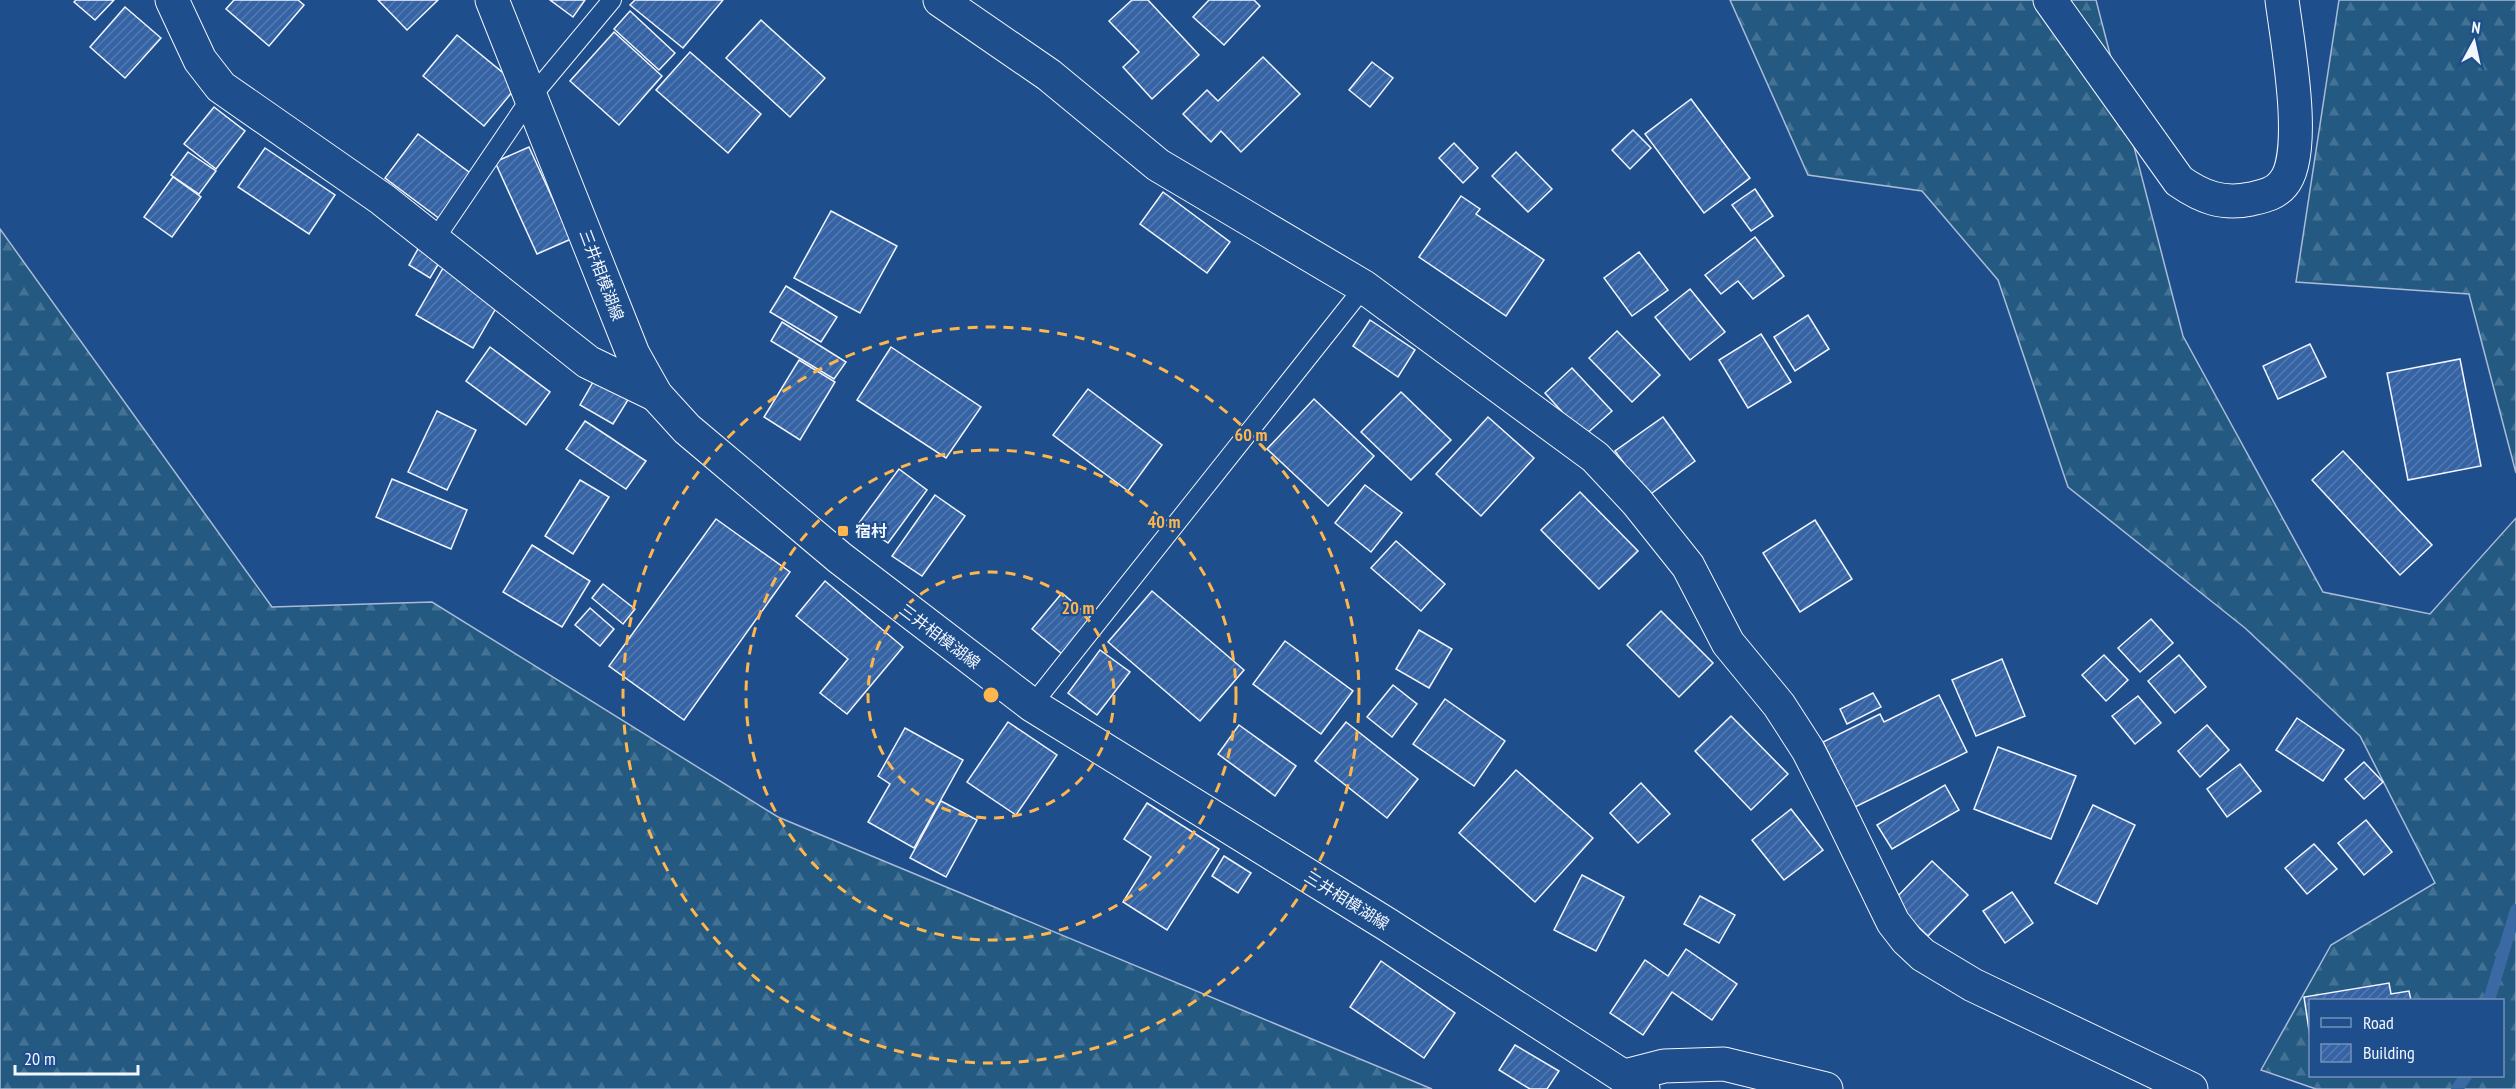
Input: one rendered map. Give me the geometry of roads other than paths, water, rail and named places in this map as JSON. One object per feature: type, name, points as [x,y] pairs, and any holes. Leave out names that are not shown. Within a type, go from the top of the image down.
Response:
[{"type":"street","points":[[172,0],[200,60],[220,87],[381,199],[588,362],[656,395]]},
{"type":"street","name":"三井相模湖線","points":[[492,0],[633,354],[656,395],[687,429],[759,492],[924,624],[1032,705],[1388,925],[1634,1083]]},
{"type":"street","points":[[940,0],[1048,75],[1158,165],[1364,287],[1595,457],[1637,502],[1688,566],[1728,643],[1779,705],[1808,750],[1893,922],[1915,948],[1923,956],[1972,985],[2191,1089]]},
{"type":"street","points":[[2050,0],[2179,181],[2200,196],[2222,201],[2273,193],[2285,183],[2292,166],[2297,137],[2282,0]]},
{"type":"street","points":[[1634,1083],[1664,1066],[1724,1064],[1826,1089]]},
{"type":"lane","points":[[433,242],[532,96],[612,0]]},
{"type":"lane","points":[[1032,705],[1364,287]]},
{"type":"waterway","points":[[2489,999],[2516,910]]},
{"type":"waterway","points":[[2457,1089],[2465,1077]]},
{"type":"place","name":"宿村","points":[[843,531]]}]
